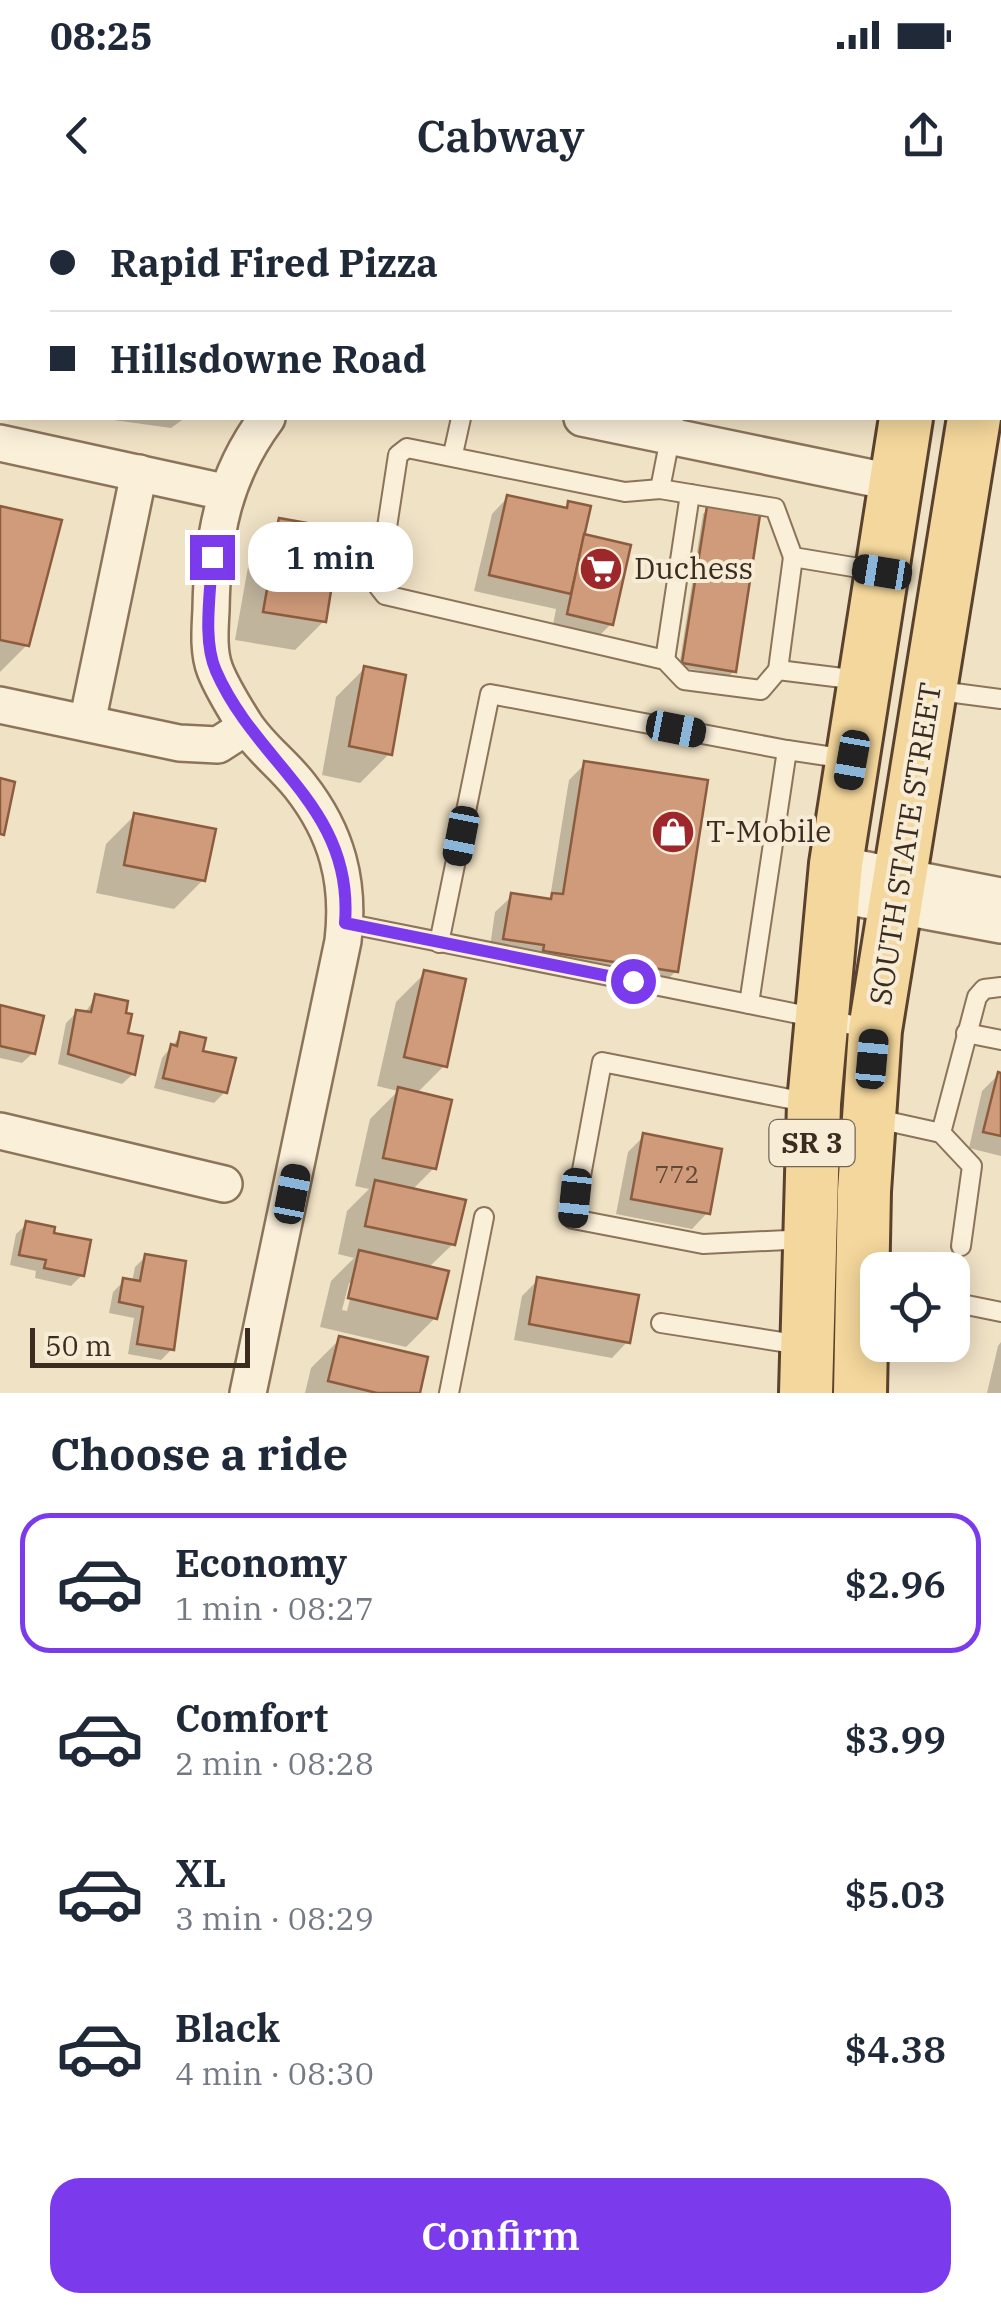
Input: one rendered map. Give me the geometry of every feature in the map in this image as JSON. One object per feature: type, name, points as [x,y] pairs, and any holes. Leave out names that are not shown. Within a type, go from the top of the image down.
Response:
[{"type":"main road","name":"SOUTH STATE STREET","points":[[867,1252],[864,1191],[875,1030],[867,881],[852,760],[906,420]]},
{"type":"main road","name":"SOUTH STATE STREET","points":[[807,1369],[813,1114],[822,1020],[932,690],[974,420]]},
{"type":"main road","points":[[867,664],[880,718],[882,773],[867,881]]},
{"type":"main road","points":[[822,1020],[847,1038],[852,1050],[848,1110],[864,1191]]},
{"type":"main road","points":[[813,1114],[840,1205],[837,1393]]},
{"type":"main road","name":"SOUTH STATE STREET","points":[[860,1393],[863,1362]]},
{"type":"street","points":[[248,1393],[345,923],[344,870],[328,828],[301,786],[246,727],[214,668],[210,638],[212,557],[224,492],[241,455],[266,420]]},
{"type":"street","points":[[602,420],[672,427],[896,483]]},
{"type":"street","points":[[0,443],[224,492]]},
{"type":"street","points":[[87,723],[139,473]]},
{"type":"street","points":[[0,704],[180,743],[218,745],[246,727]]},
{"type":"street","points":[[867,881],[1001,896]]},
{"type":"street","points":[[867,881],[1001,925]]},
{"type":"street","points":[[0,1131],[224,1184]]},
{"type":"lane","points":[[453,454],[460,420]]},
{"type":"lane","points":[[660,489],[672,427]]},
{"type":"lane","points":[[406,448],[453,454],[625,492],[660,489],[775,508],[782,518],[793,557],[778,670],[761,690],[684,680],[665,660],[381,591],[378,586],[398,455],[406,448]]},
{"type":"lane","points":[[665,660],[690,494]]},
{"type":"lane","points":[[793,557],[882,572]]},
{"type":"lane","points":[[778,670],[867,664]]},
{"type":"lane","points":[[932,690],[1001,700]]},
{"type":"lane","points":[[439,943],[490,694],[852,760]]},
{"type":"lane","points":[[749,1004],[787,750]]},
{"type":"lane","points":[[345,923],[875,1030]]},
{"type":"lane","points":[[942,1133],[976,997],[984,989],[1001,987]]},
{"type":"lane","points":[[966,1033],[1001,1040]]},
{"type":"lane","points":[[809,1240],[703,1244],[573,1219],[602,1062],[813,1114]]},
{"type":"lane","points":[[868,1117],[942,1133],[972,1166],[961,1246]]},
{"type":"lane","points":[[449,1393],[484,1216]]},
{"type":"lane","points":[[970,1306],[1001,1312]]},
{"type":"lane","points":[[661,1323],[807,1369]]},
{"type":"building","points":[[507,495],[567,508],[568,501],[591,506],[571,594],[489,575]]},
{"type":"building","points":[[0,506],[62,520],[29,646],[0,640]]},
{"type":"building","points":[[707,506],[760,515],[736,672],[682,663]]},
{"type":"building","points":[[279,518],[341,529],[326,622],[263,612],[269,578],[265,574]]},
{"type":"building","name":"Duchess","points":[[584,534],[631,545],[613,625],[567,614]]},
{"type":"building","points":[[364,666],[406,675],[392,755],[349,746]]},
{"type":"building","points":[[584,761],[708,780],[678,972],[543,951],[544,945],[503,939],[511,893],[551,899],[552,893],[563,894]]},
{"type":"building","points":[[0,778],[15,782],[4,835],[0,834]]},
{"type":"building","points":[[134,813],[216,829],[205,881],[124,865]]},
{"type":"building","points":[[424,970],[466,979],[447,1067],[404,1057]]},
{"type":"building","points":[[95,994],[128,1001],[126,1013],[132,1014],[128,1033],[143,1036],[135,1075],[68,1054],[76,1010],[91,1012]]},
{"type":"building","points":[[0,1005],[44,1016],[35,1054],[0,1046]]},
{"type":"building","points":[[180,1032],[206,1038],[203,1051],[236,1058],[227,1093],[163,1078],[171,1044],[177,1046]]},
{"type":"building","points":[[998,1072],[1001,1073],[1001,1136],[983,1132]]},
{"type":"building","points":[[398,1087],[452,1100],[436,1169],[383,1158]]},
{"type":"building","points":[[643,1133],[722,1149],[710,1214],[631,1199]]},
{"type":"building","points":[[375,1180],[466,1200],[455,1245],[365,1226]]},
{"type":"building","points":[[26,1221],[55,1227],[54,1233],[91,1240],[84,1276],[44,1268],[46,1260],[19,1255]]},
{"type":"building","points":[[359,1250],[449,1271],[437,1319],[348,1298]]},
{"type":"building","points":[[145,1254],[186,1261],[174,1350],[137,1344],[143,1307],[119,1302],[123,1278],[140,1281]]},
{"type":"building","points":[[537,1277],[639,1295],[630,1343],[529,1324]]},
{"type":"building","points":[[339,1336],[428,1357],[420,1393],[377,1393],[328,1381]]},
{"type":"place","name":"Duchess","points":[[601,569]]},
{"type":"place","name":"T-Mobile","points":[[673,832]]},
{"type":"route","points":[[212,557],[210,638],[214,668],[246,727],[301,786],[328,828],[344,870],[345,923],[633,981]]}]
